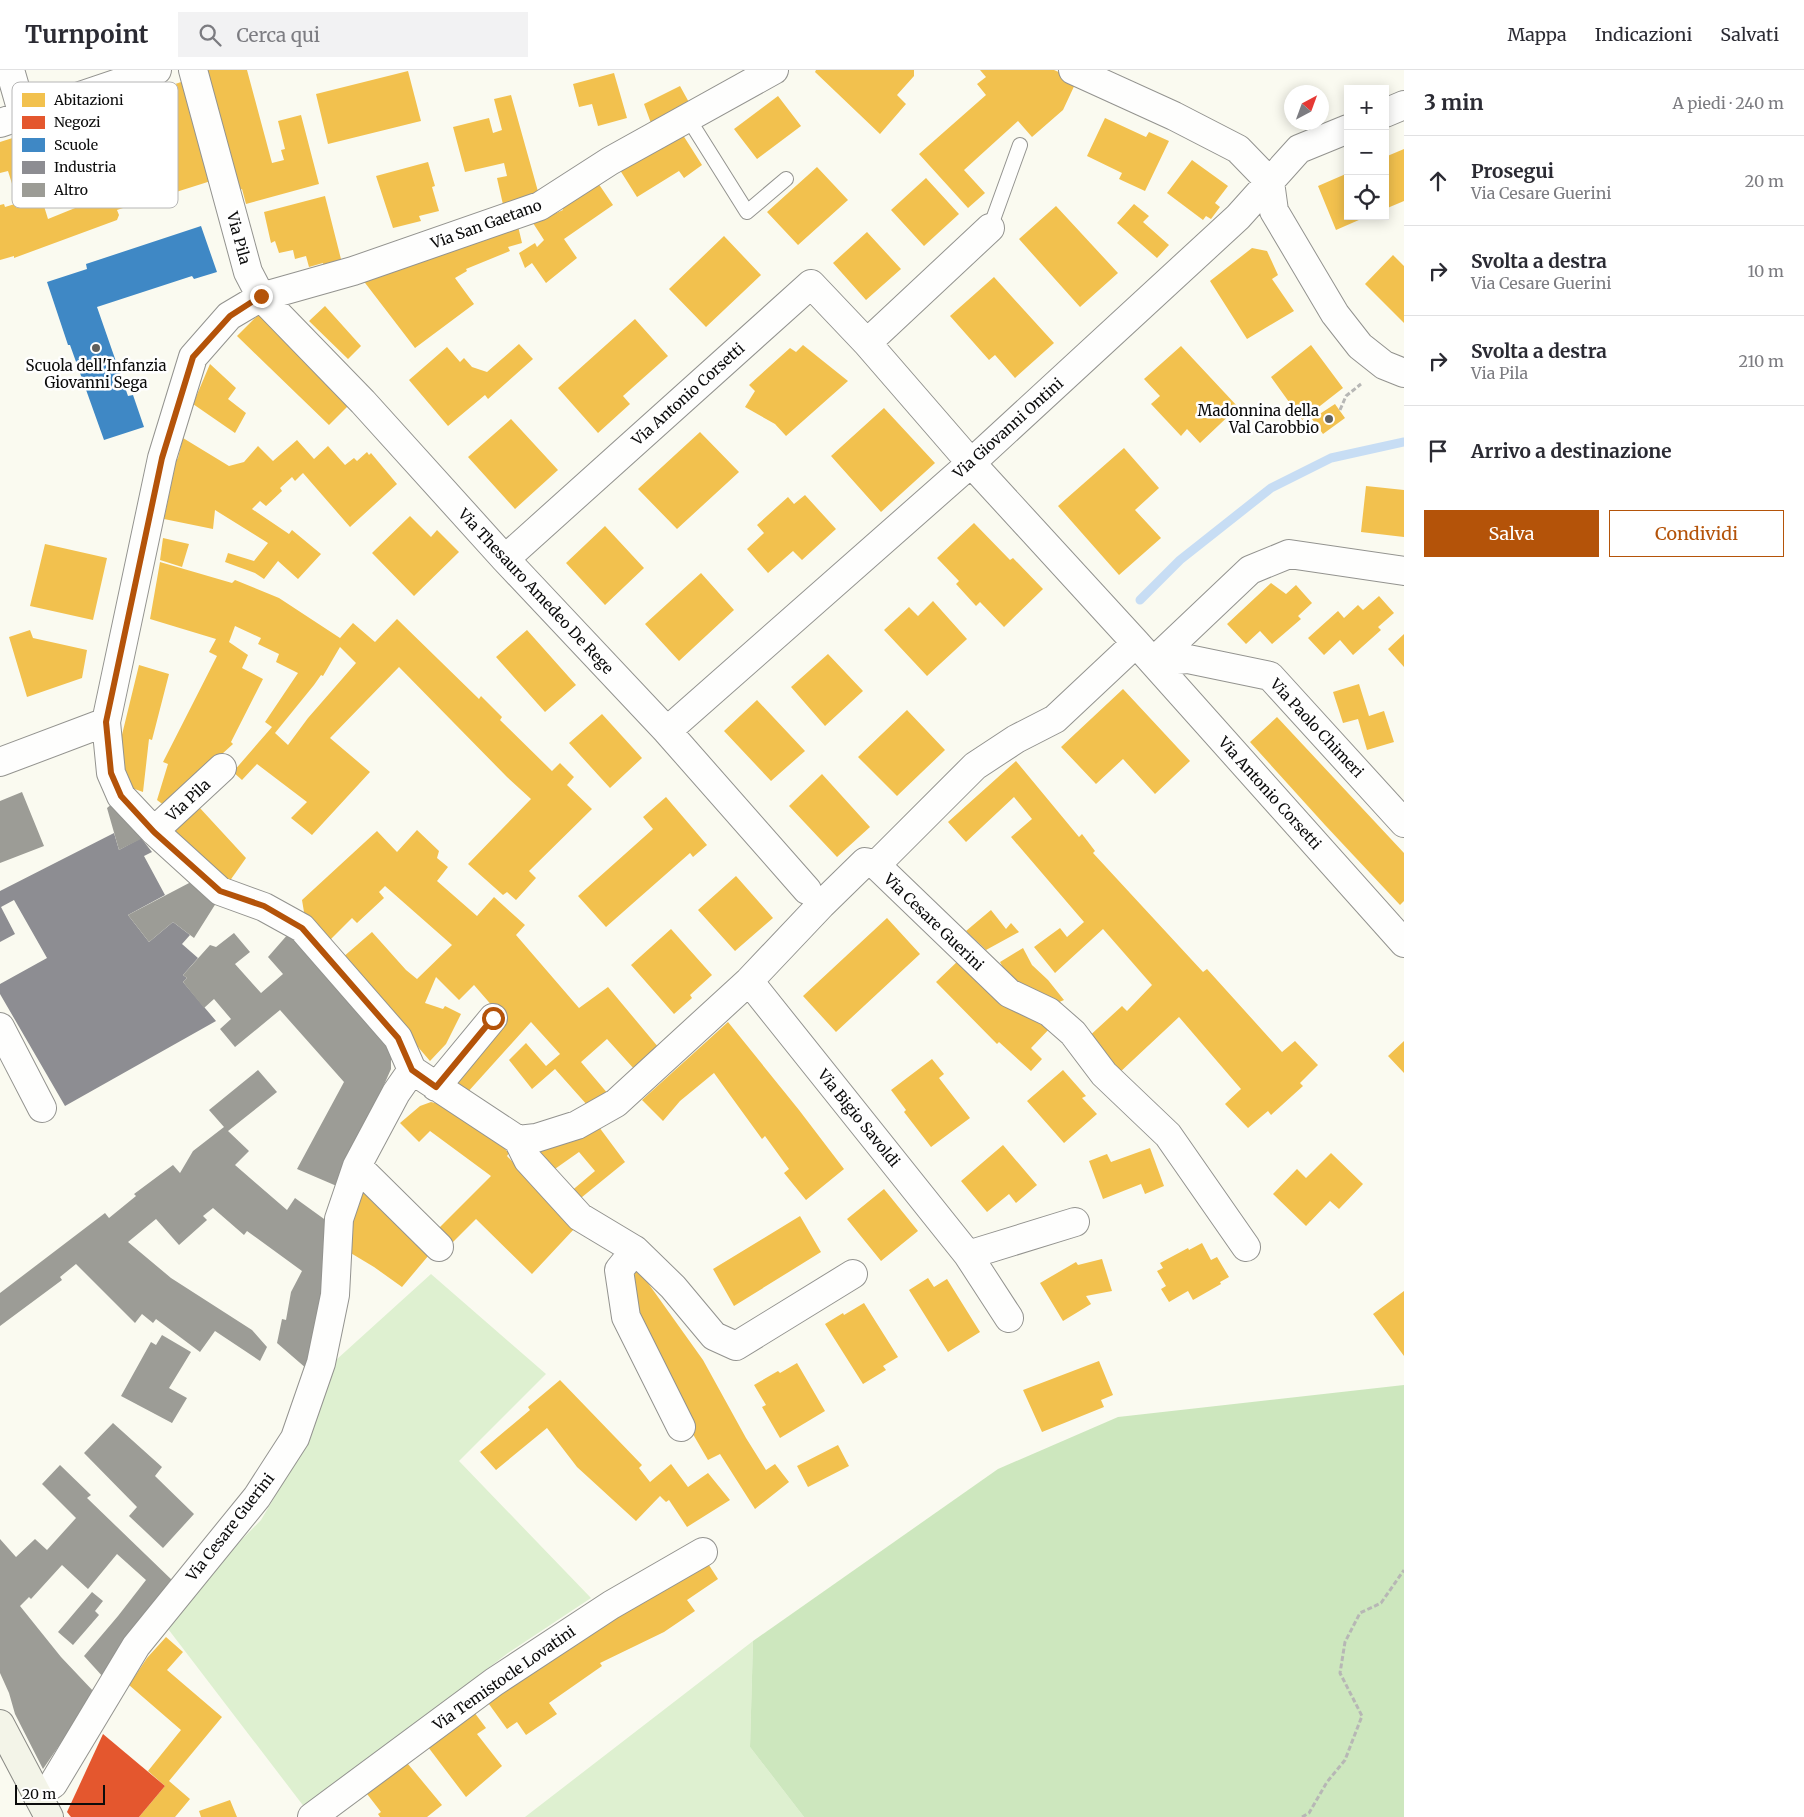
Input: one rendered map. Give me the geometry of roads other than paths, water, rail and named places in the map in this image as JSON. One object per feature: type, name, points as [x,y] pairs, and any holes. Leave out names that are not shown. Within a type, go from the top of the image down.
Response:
[{"type":"street","points":[[10,70],[11,119]]},
{"type":"street","points":[[121,82],[157,70]]},
{"type":"street","name":"Via Pila","points":[[193,70],[248,272],[261,296],[230,316],[193,357],[162,458],[106,722],[111,773],[121,796],[154,832],[220,891],[264,906],[302,928],[398,1038],[412,1070]]},
{"type":"street","name":"Via San Gaetano","points":[[261,296],[353,271],[540,206],[610,161],[774,70]]},
{"type":"street","points":[[1073,70],[1174,116],[1238,149],[1270,182],[1274,211],[1335,314],[1360,346],[1384,365],[1404,373]]},
{"type":"street","points":[[1389,111],[1404,105]]},
{"type":"street","name":"Via Giovanni Ontini","points":[[667,731],[971,463],[1238,216],[1299,149],[1346,130]]},
{"type":"street","points":[[867,343],[990,228]]},
{"type":"street","name":"Via Antonio Corsetti","points":[[504,559],[811,284],[867,343],[971,463],[1401,934]]},
{"type":"street","name":"Via Thesauro Amedeo De Rege","points":[[261,296],[363,402],[504,559],[667,731],[807,890]]},
{"type":"street","points":[[876,866],[975,766],[1016,739],[1055,719],[1144,653],[1250,570],[1288,554],[1404,571]]},
{"type":"street","name":"Via Paolo Chimeri","points":[[1144,653],[1188,659],[1270,676],[1404,823]]},
{"type":"street","points":[[0,762],[106,722]]},
{"type":"street","name":"Via Pila","points":[[154,832],[222,768]]},
{"type":"street","name":"Via Cesare Guerini","points":[[518,1140],[536,1138],[577,1125],[616,1103],[749,981],[864,862],[876,866],[1009,993],[1049,1012],[1073,1033],[1104,1074],[1168,1135],[1246,1247]]},
{"type":"street","name":"Via Bigio Savoldi","points":[[749,981],[968,1255],[1009,1318]]},
{"type":"street","points":[[436,1087],[493,1018]]},
{"type":"street","points":[[0,1027],[42,1108]]},
{"type":"street","points":[[412,1070],[518,1140],[528,1160],[580,1217],[635,1250],[673,1287],[714,1336],[736,1346],[853,1274]]},
{"type":"street","name":"Via Cesare Guerini","points":[[43,1806],[53,1784],[136,1646],[257,1498],[295,1438],[321,1363],[335,1295],[340,1219],[356,1166],[396,1093],[412,1070]]},
{"type":"street","points":[[356,1166],[439,1247]]},
{"type":"street","points":[[968,1255],[1075,1222]]},
{"type":"street","points":[[635,1250],[619,1270],[626,1317],[681,1427]]},
{"type":"street","name":"Via Temistocle Lovatini","points":[[312,1817],[494,1682],[611,1605],[703,1552]]},
{"type":"street","points":[[0,1724],[43,1806]]},
{"type":"lane","points":[[688,118],[747,212],[786,179]]},
{"type":"lane","points":[[990,228],[1020,145]]},
{"type":"waterway","points":[[1140,600],[1180,560],[1271,488],[1331,458],[1404,442]]},
{"type":"place","name":"Scuola dell'Infanzia Giovanni Sega","points":[[96,348]]},
{"type":"place","name":"Madonnina della Val Carobbio","points":[[1329,419]]}]
